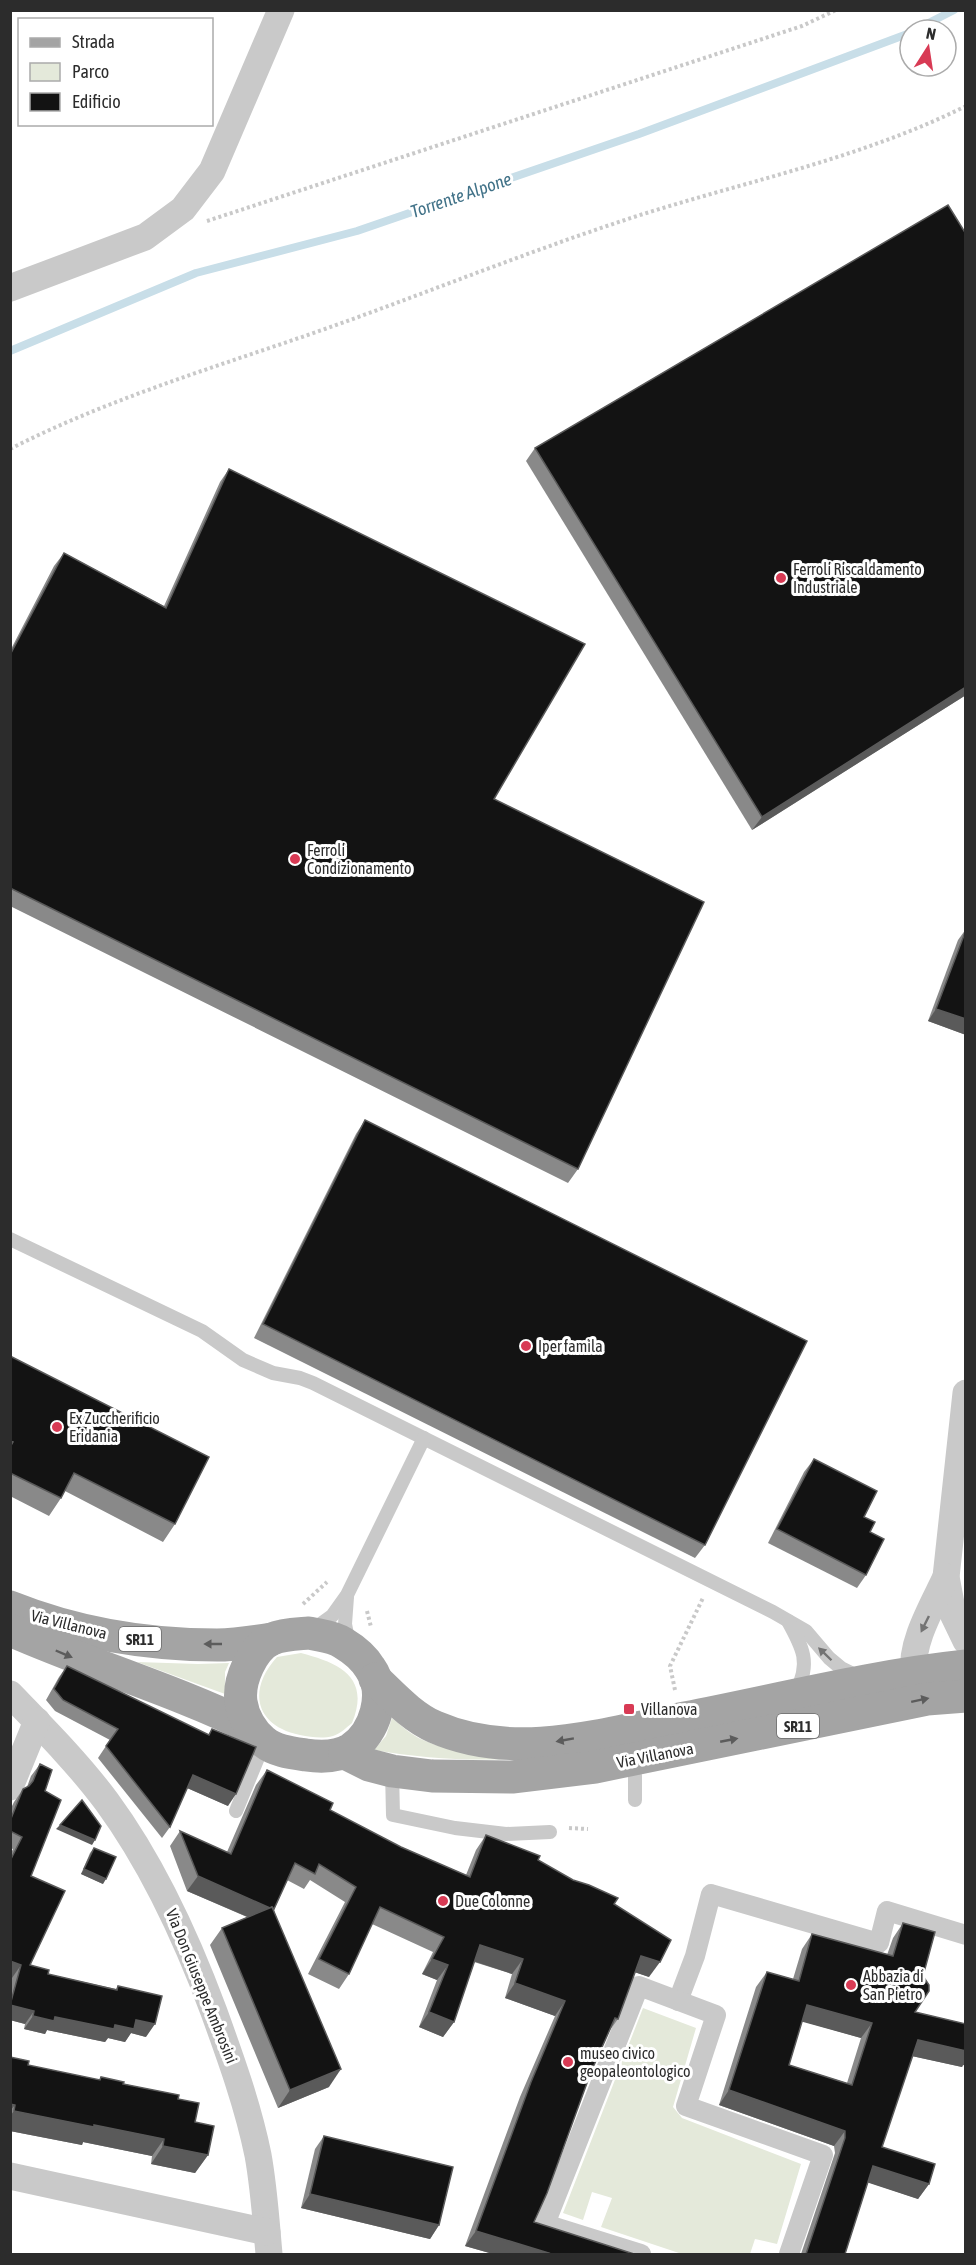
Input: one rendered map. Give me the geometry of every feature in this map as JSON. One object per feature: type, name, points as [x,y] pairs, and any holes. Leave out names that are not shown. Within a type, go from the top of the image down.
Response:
[{"type":"main road","name":"Via Villanova","points":[[10,1607],[54,1623],[150,1641],[219,1645],[272,1640]]},
{"type":"main road","name":"Via Villanova","points":[[10,1630],[78,1659],[214,1709],[257,1735]]},
{"type":"main road","name":"SR11","points":[[272,1640],[309,1633],[362,1641],[375,1680]]},
{"type":"main road","points":[[257,1735],[241,1701],[242,1690],[247,1669],[257,1651],[272,1640]]},
{"type":"main road","name":"Via Villanova","points":[[375,1680],[424,1722],[437,1728],[478,1740],[546,1744],[623,1732],[870,1681],[966,1666]]},
{"type":"main road","points":[[345,1753],[357,1745],[369,1730],[378,1701],[375,1680]]},
{"type":"main road","name":"Via Villanova","points":[[345,1753],[369,1765],[392,1771],[432,1776],[512,1778],[595,1767],[927,1699],[966,1696]]},
{"type":"main road","name":"SR11","points":[[257,1735],[276,1748],[314,1756],[345,1753]]},
{"type":"street","points":[[10,288],[145,237],[183,209],[212,171],[281,10]]},
{"type":"street","points":[[966,1393],[946,1577],[953,1614],[966,1641]]},
{"type":"street","points":[[914,1673],[912,1662],[914,1645],[946,1577]]},
{"type":"street","name":"Via Don Giuseppe Ambrosini","points":[[10,1694],[72,1758],[108,1803],[165,1895],[195,1960],[240,2082],[258,2155],[268,2243]]},
{"type":"street","points":[[10,1787],[37,1721]]},
{"type":"street","points":[[678,2001],[695,1956],[711,1894],[879,1943],[886,1911],[966,1935]]},
{"type":"street","points":[[641,2254],[545,2224],[639,1986],[716,2015],[686,2106],[824,2155],[789,2254]]},
{"type":"street","points":[[10,2176],[268,2243]]},
{"type":"lane","points":[[10,1239],[202,1331],[250,1364],[273,1373],[314,1383],[787,1620],[806,1631],[818,1647],[841,1668],[870,1681]]},
{"type":"lane","points":[[309,1633],[332,1616],[347,1595],[424,1438]]},
{"type":"lane","points":[[347,1595],[345,1624],[362,1641]]},
{"type":"lane","points":[[787,1620],[804,1652],[804,1676],[794,1697]]},
{"type":"lane","points":[[236,1811],[257,1735]]},
{"type":"lane","points":[[630,1760],[635,1776],[635,1800]]},
{"type":"lane","points":[[392,1771],[393,1815],[455,1828],[496,1833],[550,1832]]},
{"type":"path","points":[[198,224],[802,26],[836,10]]},
{"type":"path","points":[[10,449],[43,432],[130,396],[637,216],[885,142],[966,106]]},
{"type":"path","points":[[670,1666],[703,1596],[696,1593]]},
{"type":"path","points":[[362,1641],[367,1608]]},
{"type":"green space","points":[[301,1653],[339,1667],[354,1683],[357,1707],[352,1723],[336,1735],[316,1737],[285,1730],[273,1724],[260,1705],[259,1694],[262,1682],[277,1657]]},
{"type":"green space","points":[[137,1662],[229,1663],[225,1672],[225,1694]]},
{"type":"green space","points":[[392,1718],[415,1736],[433,1744],[511,1759],[442,1758],[374,1750],[386,1736]]},
{"type":"green space","points":[[643,2008],[696,2028],[673,2107],[682,2118],[801,2164],[777,2244],[755,2239],[750,2254],[682,2254],[601,2227],[612,2198],[592,2192],[583,2220],[563,2213]]},
{"type":"building","name":"Ferroli Riscaldamento Industriale","points":[[948,205],[966,234],[966,687],[762,817],[535,448]]},
{"type":"building","name":"Ferroli Condizionamento","points":[[229,469],[585,644],[494,799],[704,902],[578,1169],[10,888],[10,655],[64,553],[166,608]]},
{"type":"building","points":[[966,930],[966,1019],[936,1009]]},
{"type":"building","points":[[365,1120],[807,1341],[705,1545],[263,1324]]},
{"type":"building","name":"Ex Zuccherificio Eridania","points":[[10,1356],[209,1457],[175,1524],[74,1473],[61,1498],[10,1473],[10,1447],[13,1442],[10,1441]]},
{"type":"building","points":[[814,1459],[877,1491],[864,1517],[875,1522],[870,1532],[884,1539],[866,1575],[777,1529]]},
{"type":"building","points":[[67,1666],[209,1735],[212,1729],[256,1747],[236,1794],[193,1775],[170,1827],[106,1746],[118,1729],[63,1700],[54,1689]]},
{"type":"building","points":[[40,1764],[52,1770],[45,1791],[61,1800],[31,1876],[65,1891],[30,1965],[49,1970],[48,1974],[117,1990],[118,1986],[162,1996],[155,2024],[136,2020],[134,2029],[115,2025],[114,2029],[55,2017],[54,2021],[33,2016],[34,2011],[10,2005],[21,1965],[10,1961],[10,1861],[22,1837],[10,1831],[10,1821],[23,1789],[33,1781]]},
{"type":"building","points":[[267,1770],[333,1803],[330,1810],[401,1847],[470,1877],[486,1835],[540,1856],[538,1860],[573,1880],[618,1898],[614,1904],[671,1940],[660,1962],[641,1956],[618,2019],[615,2018],[591,2072],[547,2193],[534,2222],[634,2254],[548,2254],[476,2231],[531,2082],[565,2001],[515,1983],[523,1959],[480,1945],[454,2022],[429,2012],[448,1965],[432,1959],[444,1937],[380,1907],[349,1974],[319,1959],[356,1887],[319,1864],[315,1874],[295,1863],[274,1909],[198,1876],[180,1831],[231,1854]]},
{"type":"building","points":[[82,1800],[101,1826],[95,1840],[60,1825]]},
{"type":"building","points":[[94,1848],[116,1857],[106,1879],[84,1869]]},
{"type":"building","points":[[272,1907],[341,2069],[290,2090],[222,1928]]},
{"type":"building","points":[[903,1923],[935,1932],[923,1976],[929,1985],[929,1991],[915,2012],[966,2024],[966,2051],[918,2040],[882,2147],[935,2164],[929,2184],[873,2166],[845,2254],[806,2254],[845,2138],[845,2131],[729,2090],[767,1972],[799,1981],[812,1934],[893,1956]],"holes":[[[807,2005],[872,2023],[852,2085],[789,2065]]]},
{"type":"building","points":[[10,2057],[29,2061],[28,2065],[100,2080],[101,2077],[124,2082],[123,2084],[179,2095],[178,2099],[199,2103],[195,2122],[214,2126],[208,2155],[163,2146],[164,2139],[14,2111],[15,2105],[10,2104]]},
{"type":"building","points":[[324,2136],[453,2167],[439,2225],[310,2194]]},
{"type":"waterway","name":"Torrente Alpone","points":[[938,18],[954,10]]},
{"type":"waterway","name":"Torrente Alpone","points":[[10,351],[196,273],[357,231],[639,134],[898,37]]},
{"type":"place","name":"Ferroli Riscaldamento Industriale","points":[[781,578]]},
{"type":"place","name":"Ferroli Condizionamento","points":[[295,859]]},
{"type":"place","name":"Iper famila","points":[[526,1346]]},
{"type":"place","name":"Ex Zuccherificio Eridania","points":[[57,1427]]},
{"type":"place","name":"Villanova","points":[[629,1709]]},
{"type":"place","name":"Due Colonne","points":[[443,1901]]},
{"type":"place","name":"Abbazia di San Pietro","points":[[851,1985]]},
{"type":"place","name":"museo civico geopaleontologico","points":[[568,2062]]}]
